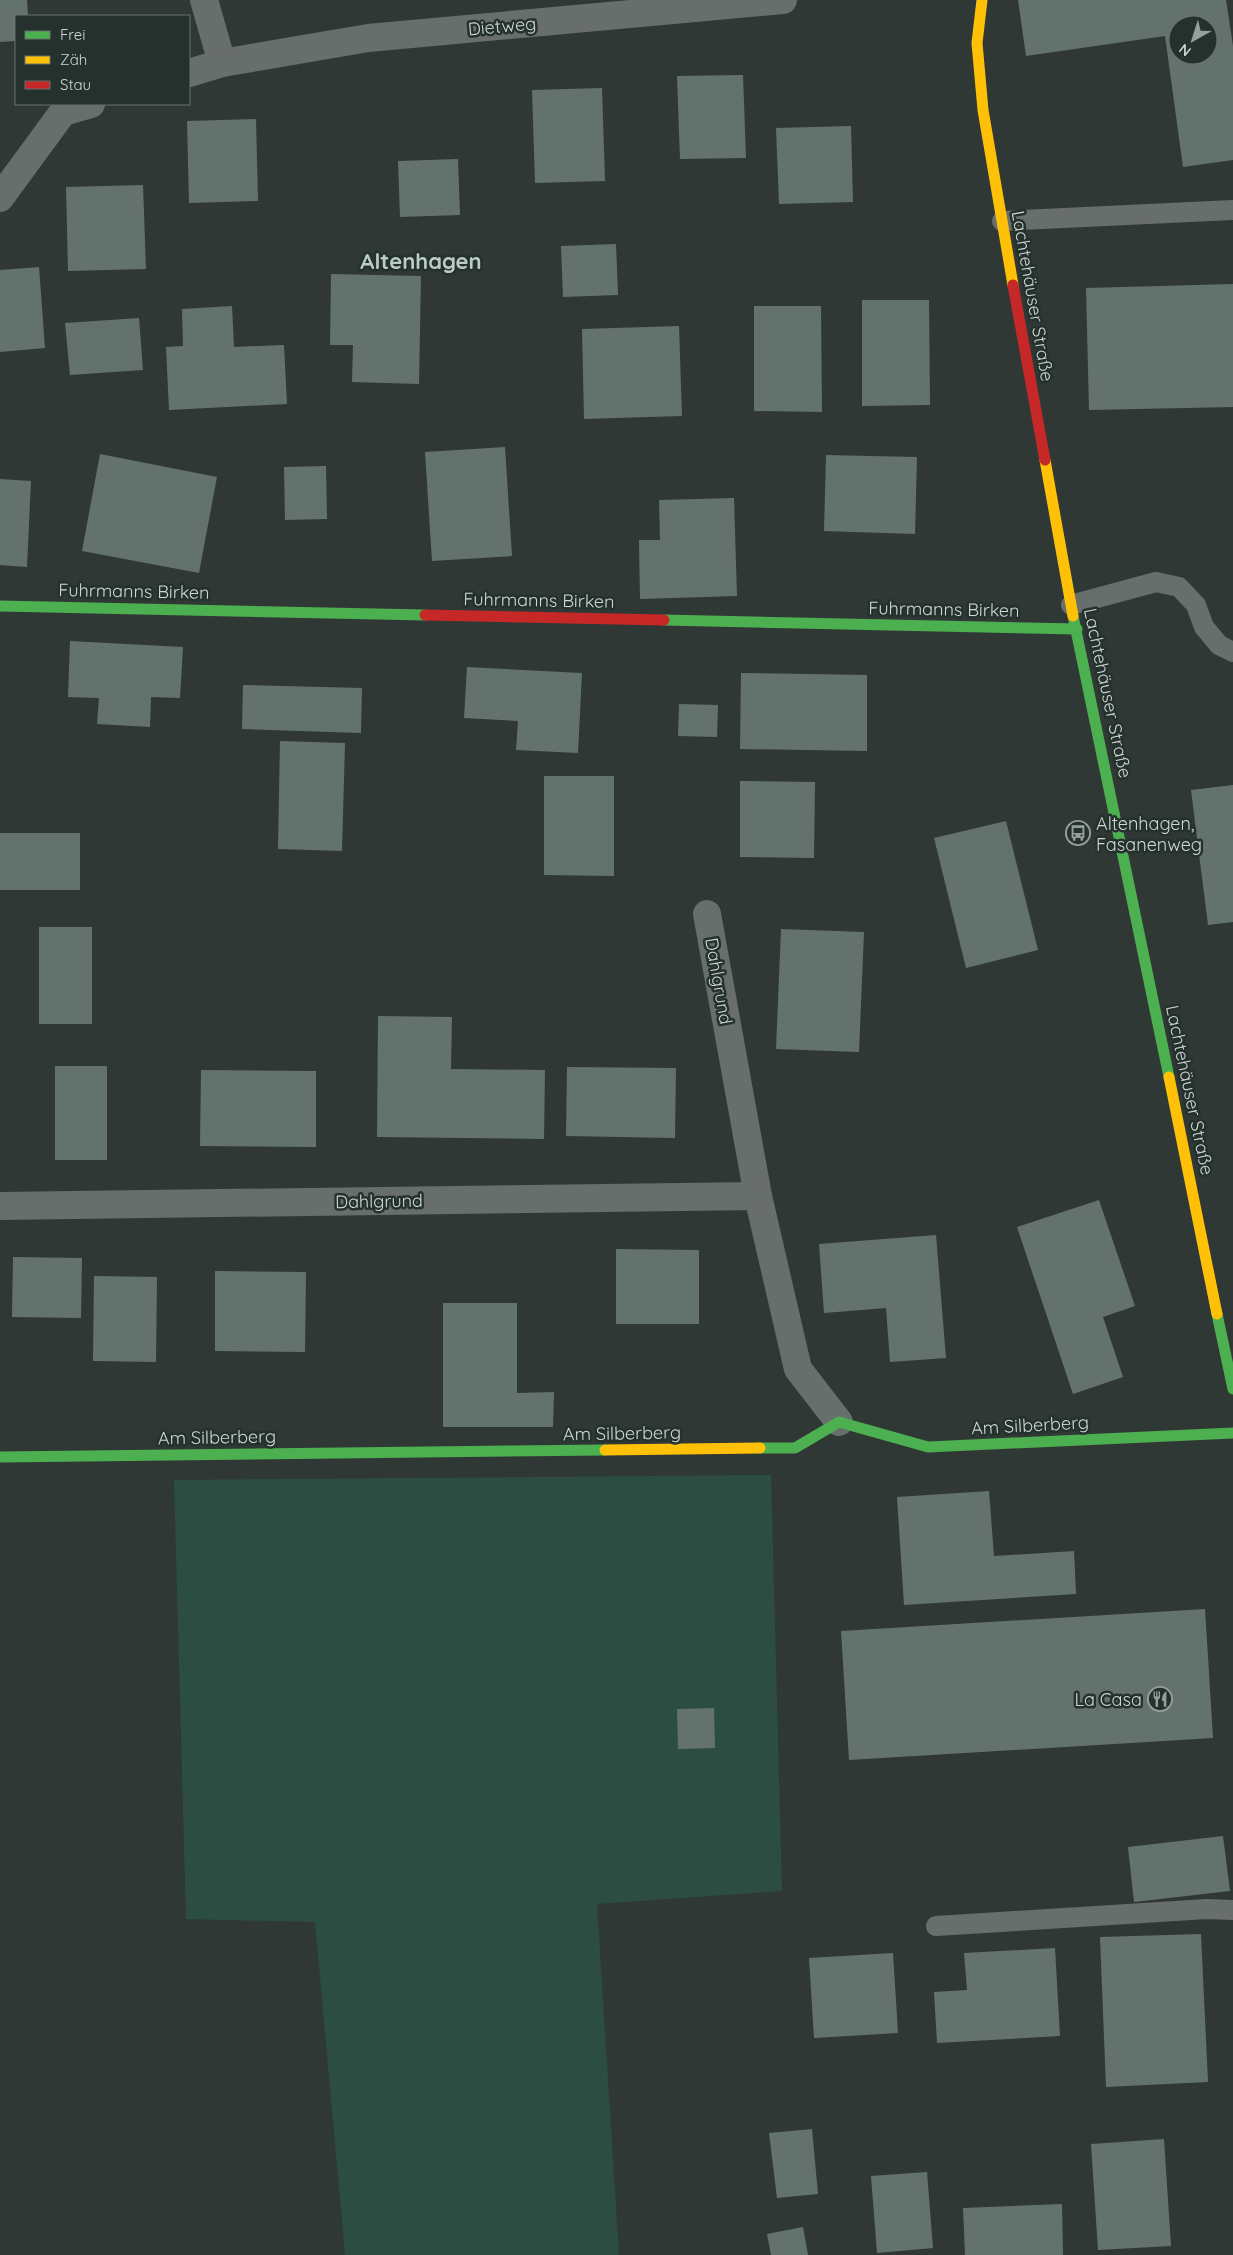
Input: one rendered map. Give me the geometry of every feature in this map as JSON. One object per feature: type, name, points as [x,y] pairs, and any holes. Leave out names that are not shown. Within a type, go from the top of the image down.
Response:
[{"type":"street","points":[[204,0],[222,62]]},
{"type":"street","name":"Dietweg","points":[[190,73],[222,62],[368,38],[783,0]]},
{"type":"street","name":"Lachtehäuser Straße","points":[[982,0],[977,43],[982,100],[1071,605],[1233,1389]]},
{"type":"street","points":[[0,198],[63,112],[87,105]]},
{"type":"street","name":"Fuhrmanns Birken","points":[[0,606],[1077,629]]},
{"type":"street","name":"Dahlgrund","points":[[707,914],[758,1196],[798,1369],[839,1422]]},
{"type":"street","name":"Dahlgrund","points":[[0,1206],[758,1196]]},
{"type":"street","name":"Am Silberberg","points":[[0,1457],[795,1448],[839,1422],[928,1447],[1233,1434]]},
{"type":"lane","points":[[1002,221],[1233,210]]},
{"type":"lane","points":[[1071,605],[1156,582],[1179,586],[1196,606],[1204,627],[1219,645],[1233,652]]},
{"type":"lane","points":[[936,1926],[1207,1909],[1233,1910]]},
{"type":"green space","points":[[771,1475],[782,1891],[597,1904],[619,2255],[345,2255],[315,1922],[186,1919],[174,1480]]},
{"type":"building","points":[[0,0],[27,0],[28,15],[15,15],[15,41],[0,42]]},
{"type":"building","points":[[1018,0],[1226,0],[1233,46],[1233,160],[1183,167],[1169,65],[1218,65],[1218,15],[1168,15],[1168,58],[1165,36],[1026,56]]},
{"type":"building","points":[[743,75],[746,158],[680,159],[677,76]]},
{"type":"building","points":[[602,88],[605,181],[535,183],[532,90]]},
{"type":"building","points":[[256,119],[258,201],[189,203],[187,121]]},
{"type":"building","points":[[851,126],[853,202],[779,204],[776,128]]},
{"type":"building","points":[[458,159],[460,215],[400,217],[398,161]]},
{"type":"building","points":[[143,185],[146,269],[68,271],[66,187]]},
{"type":"building","points":[[616,244],[618,295],[563,297],[561,246]]},
{"type":"building","points":[[39,267],[45,348],[0,352],[0,270]]},
{"type":"building","points":[[331,274],[421,276],[419,384],[352,382],[353,345],[330,345]]},
{"type":"building","points":[[1233,284],[1233,407],[1089,410],[1086,288]]},
{"type":"building","points":[[862,300],[929,300],[930,405],[862,406]]},
{"type":"building","points":[[232,306],[234,347],[284,345],[287,404],[169,410],[166,347],[183,346],[182,309]]},
{"type":"building","points":[[754,306],[821,306],[822,412],[754,411]]},
{"type":"building","points":[[139,318],[143,370],[70,375],[65,323]]},
{"type":"building","points":[[679,326],[682,416],[584,419],[582,329]]},
{"type":"building","points":[[505,447],[512,556],[432,561],[425,452]]},
{"type":"building","points":[[100,454],[217,477],[199,573],[82,551]]},
{"type":"building","points":[[826,455],[917,457],[915,534],[824,531]]},
{"type":"building","points":[[326,466],[327,519],[285,520],[284,467]]},
{"type":"building","points":[[0,479],[31,481],[27,567],[0,565]]},
{"type":"building","points":[[734,498],[737,596],[640,599],[639,540],[660,540],[659,500]]},
{"type":"building","points":[[70,641],[183,647],[180,698],[151,697],[150,727],[97,724],[99,698],[68,697]]},
{"type":"building","points":[[467,667],[582,673],[578,753],[516,750],[518,721],[464,718]]},
{"type":"building","points":[[741,673],[867,675],[867,751],[740,749]]},
{"type":"building","points":[[243,685],[362,688],[361,733],[242,729]]},
{"type":"building","points":[[679,704],[718,705],[717,737],[678,736]]},
{"type":"building","points":[[280,741],[345,743],[342,851],[278,849]]},
{"type":"building","points":[[544,776],[614,776],[614,876],[544,875]]},
{"type":"building","points":[[740,781],[815,782],[814,858],[740,857]]},
{"type":"building","points":[[1233,785],[1233,922],[1208,925],[1191,790]]},
{"type":"building","points":[[1006,821],[1038,950],[966,968],[934,838]]},
{"type":"building","points":[[0,833],[80,833],[80,890],[0,890]]},
{"type":"building","points":[[39,927],[92,927],[92,1024],[39,1024]]},
{"type":"building","points":[[781,929],[864,932],[859,1052],[776,1049]]},
{"type":"building","points":[[378,1016],[452,1017],[451,1069],[545,1070],[544,1139],[377,1137]]},
{"type":"building","points":[[55,1066],[107,1066],[107,1160],[55,1160]]},
{"type":"building","points":[[567,1067],[676,1068],[675,1138],[566,1136]]},
{"type":"building","points":[[201,1070],[316,1071],[316,1147],[200,1146]]},
{"type":"building","points":[[1099,1200],[1135,1306],[1103,1317],[1123,1377],[1073,1394],[1017,1227]]},
{"type":"building","points":[[936,1235],[946,1358],[890,1362],[886,1308],[824,1313],[819,1244]]},
{"type":"building","points":[[616,1249],[699,1250],[699,1324],[616,1324]]},
{"type":"building","points":[[13,1257],[82,1258],[81,1318],[12,1317]]},
{"type":"building","points":[[215,1271],[306,1272],[305,1352],[215,1351]]},
{"type":"building","points":[[94,1276],[157,1277],[156,1362],[93,1361]]},
{"type":"building","points":[[443,1303],[517,1303],[517,1393],[554,1392],[553,1427],[443,1427]]},
{"type":"building","points":[[989,1491],[994,1556],[1074,1551],[1076,1594],[904,1605],[897,1497]]},
{"type":"building","points":[[1205,1609],[1213,1738],[849,1760],[841,1631]]},
{"type":"building","points":[[714,1708],[715,1748],[678,1749],[677,1709]]},
{"type":"building","points":[[1223,1836],[1230,1891],[1134,1902],[1128,1847]]},
{"type":"building","points":[[1201,1934],[1208,2082],[1106,2087],[1100,1937]]},
{"type":"building","points":[[1055,1948],[1060,2036],[937,2043],[934,1992],[967,1990],[964,1953]]},
{"type":"building","points":[[893,1953],[898,2033],[814,2038],[809,1958]]},
{"type":"building","points":[[812,2129],[818,2194],[777,2198],[769,2133]]},
{"type":"building","points":[[1164,2139],[1171,2246],[1098,2250],[1091,2144]]},
{"type":"building","points":[[927,2172],[933,2248],[877,2253],[871,2176]]},
{"type":"building","points":[[1062,2204],[1063,2255],[965,2255],[963,2208]]},
{"type":"building","points":[[803,2227],[808,2255],[771,2255],[767,2234]]},
{"type":"traffic: fast","points":[[0,606],[425,615]]},
{"type":"traffic: fast","points":[[1073,616],[1169,1077]]},
{"type":"traffic: fast","points":[[664,620],[1077,629]]},
{"type":"traffic: fast","points":[[1217,1314],[1233,1389]]},
{"type":"traffic: fast","points":[[760,1448],[795,1448],[839,1422],[928,1447],[1233,1433]]},
{"type":"traffic: fast","points":[[0,1457],[605,1450]]},
{"type":"traffic: slow","points":[[982,0],[977,43],[983,110],[1013,285]]},
{"type":"traffic: slow","points":[[1045,460],[1073,616]]},
{"type":"traffic: slow","points":[[1169,1077],[1217,1314]]},
{"type":"traffic: slow","points":[[605,1450],[760,1448]]},
{"type":"traffic: jam","points":[[1013,285],[1045,460]]},
{"type":"traffic: jam","points":[[425,615],[664,620]]},
{"type":"place","name":"Altenhagen, Fasanenweg","points":[[1078,833]]},
{"type":"place","name":"La Casa","points":[[1160,1699]]},
{"type":"district","name":"Altenhagen","points":[[421,261]]}]
